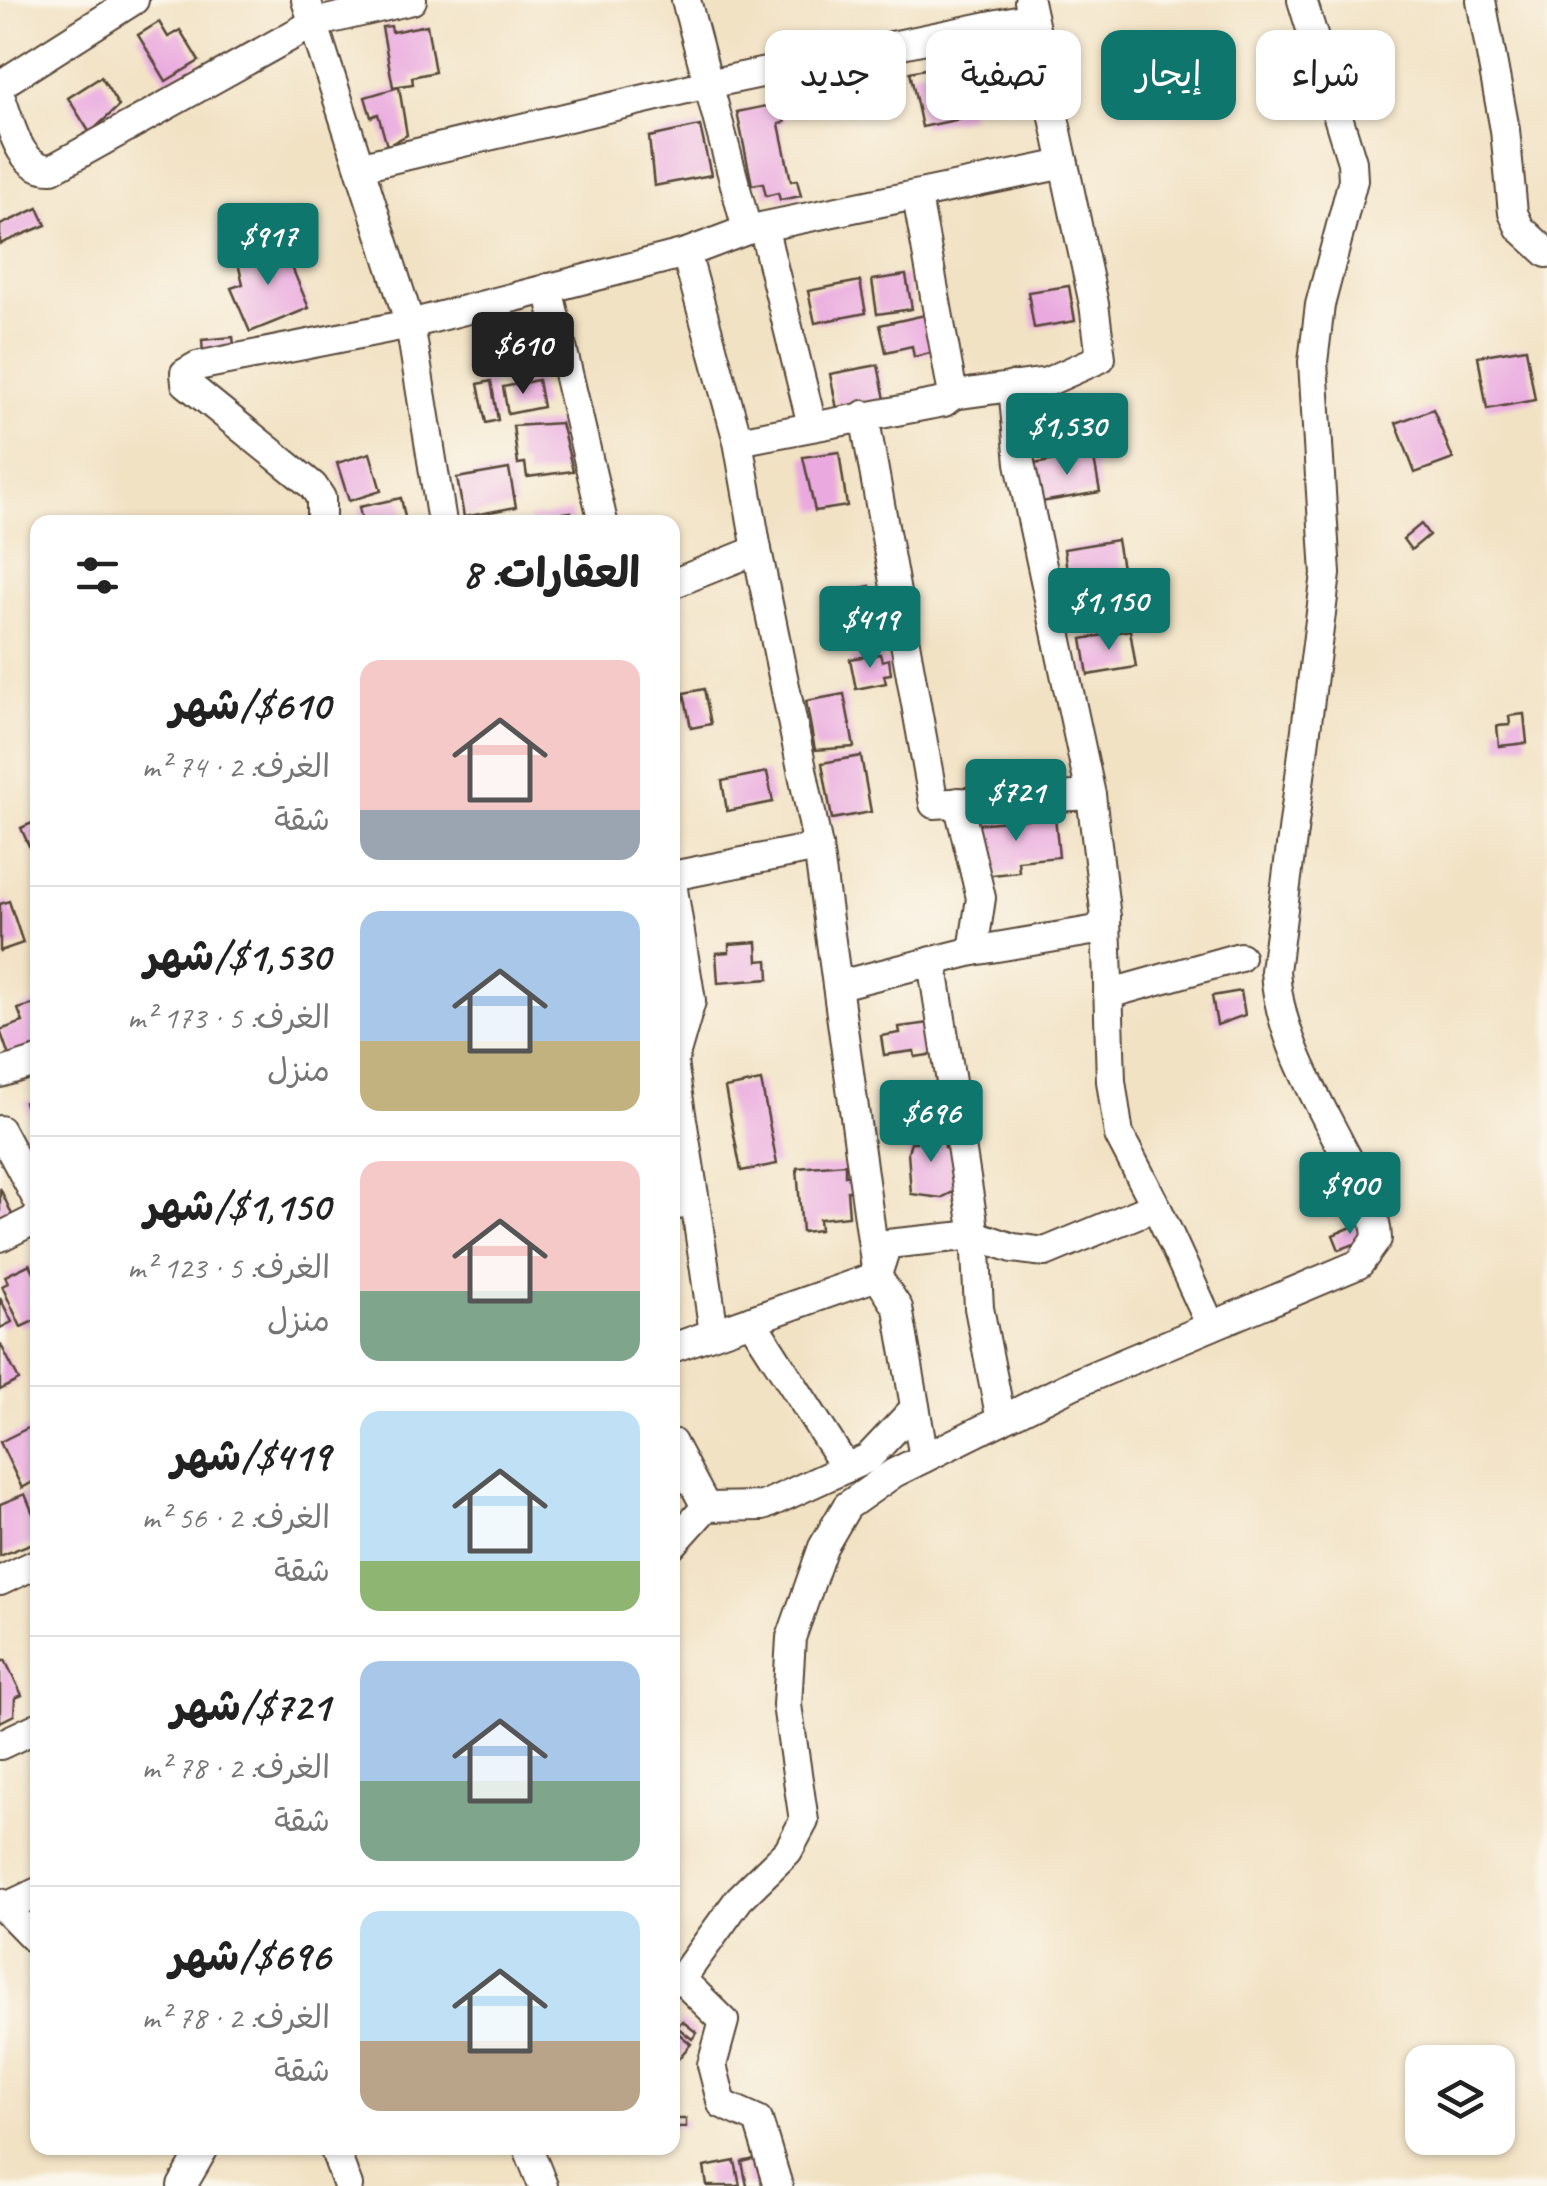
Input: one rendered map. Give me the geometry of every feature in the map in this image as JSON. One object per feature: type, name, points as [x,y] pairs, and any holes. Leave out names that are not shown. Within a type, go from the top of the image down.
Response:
[{"type":"street","points":[[0,96],[26,160],[38,170],[52,170],[310,12],[412,0]]},
{"type":"street","points":[[686,0],[812,425]]},
{"type":"street","points":[[680,1976],[739,1899],[788,1852],[804,1821],[787,1705],[792,1638],[835,1522],[847,1506],[924,1458],[1001,1420],[1359,1264],[1377,1239],[1369,1200],[1284,1026],[1275,971],[1326,574],[1314,362],[1320,305],[1352,180],[1352,162],[1302,0]]},
{"type":"street","points":[[1481,0],[1504,130],[1513,213],[1520,228],[1547,253]]},
{"type":"street","points":[[0,85],[121,4]]},
{"type":"street","points":[[362,166],[1030,9],[1101,358],[1047,382],[953,395],[944,402],[738,440]]},
{"type":"street","points":[[310,12],[410,324],[441,515]]},
{"type":"street","points":[[321,515],[321,498],[313,486],[186,383],[186,373],[197,366],[410,324],[686,253],[755,230],[1064,164]]},
{"type":"street","points":[[917,197],[953,395]]},
{"type":"street","points":[[686,253],[738,440],[818,847],[876,1276],[898,1308],[924,1458]]},
{"type":"street","points":[[548,288],[600,515]]},
{"type":"street","points":[[1013,386],[1020,464],[1091,795],[1106,918],[1111,1081],[1119,1135],[1211,1326]]},
{"type":"street","points":[[864,414],[934,804],[1091,795]]},
{"type":"street","points":[[680,581],[758,550]]},
{"type":"street","points":[[958,802],[982,898],[973,951]]},
{"type":"street","points":[[680,878],[818,847]]},
{"type":"street","points":[[839,985],[973,951],[1098,930],[1106,918]]},
{"type":"street","points":[[680,934],[690,1001],[680,1038]]},
{"type":"street","points":[[1108,994],[1240,957]]},
{"type":"street","points":[[932,961],[975,1235],[979,1308],[1001,1420]]},
{"type":"street","points":[[0,1072],[30,1063]]},
{"type":"street","points":[[0,1130],[30,1186]]},
{"type":"street","points":[[680,1153],[684,1204],[714,1333]]},
{"type":"street","points":[[876,1276],[887,1244],[975,1235],[1046,1252],[1156,1206]]},
{"type":"street","points":[[0,1237],[30,1222]]},
{"type":"street","points":[[680,1345],[876,1276]]},
{"type":"street","points":[[751,1320],[846,1468]]},
{"type":"street","points":[[680,1536],[706,1508],[763,1506],[868,1458],[915,1408]]},
{"type":"street","points":[[680,1459],[706,1508]]},
{"type":"street","points":[[0,1581],[30,1568]]},
{"type":"street","points":[[0,1744],[30,1731]]},
{"type":"street","points":[[30,1895],[2,1905],[30,1934]]},
{"type":"street","points":[[680,1983],[724,2021],[712,2064],[722,2104],[758,2120],[778,2186]]},
{"type":"street","points":[[182,2186],[200,2155]]},
{"type":"street","points":[[337,2155],[348,2186]]},
{"type":"street","points":[[531,2155],[543,2186]]},
{"type":"building","points":[[159,22],[168,37],[180,30],[199,61],[166,81],[138,35]]},
{"type":"building","points":[[427,25],[435,72],[412,77],[413,84],[393,87],[382,27],[391,26],[392,32]]},
{"type":"building","points":[[926,69],[926,120],[956,120],[922,127],[910,72]]},
{"type":"building","points":[[101,77],[119,106],[90,133],[68,98]]},
{"type":"building","points":[[399,87],[407,135],[387,146],[378,114],[371,117],[365,97]]},
{"type":"building","points":[[765,106],[765,120],[785,120],[779,124],[791,181],[797,180],[801,196],[780,200],[778,193],[766,196],[763,183],[752,185],[737,112]]},
{"type":"building","points":[[700,126],[711,175],[654,186],[649,137]]},
{"type":"building","points":[[38,208],[46,225],[0,244],[0,225]]},
{"type":"building","points":[[281,241],[309,308],[250,332],[231,288],[243,284],[237,259]]},
{"type":"building","points":[[906,275],[912,309],[877,314],[872,280]]},
{"type":"building","points":[[860,281],[866,313],[815,323],[808,291]]},
{"type":"building","points":[[1069,286],[1075,321],[1034,328],[1028,292]]},
{"type":"building","points":[[925,315],[934,352],[914,357],[912,346],[886,352],[880,325]]},
{"type":"building","points":[[528,331],[529,341],[547,339],[550,363],[493,372],[488,337]]},
{"type":"building","points":[[233,337],[235,353],[203,356],[202,340]]},
{"type":"building","points":[[1526,348],[1535,400],[1487,409],[1478,356]]},
{"type":"building","points":[[878,365],[886,404],[838,414],[830,374]]},
{"type":"building","points":[[538,380],[543,407],[508,414],[503,387]]},
{"type":"building","points":[[491,381],[498,420],[486,423],[478,384]]},
{"type":"building","points":[[1074,409],[1082,446],[1038,455],[1031,418]]},
{"type":"building","points":[[1433,409],[1453,459],[1415,473],[1396,423]]},
{"type":"building","points":[[561,423],[573,471],[527,477],[525,463],[518,464],[513,426]]},
{"type":"building","points":[[839,452],[847,506],[815,511],[803,457]]},
{"type":"building","points":[[370,453],[381,491],[349,501],[337,463]]},
{"type":"building","points":[[1093,453],[1100,492],[1041,502],[1034,464]]},
{"type":"building","points":[[509,469],[516,507],[464,515],[457,478]]},
{"type":"building","points":[[401,498],[405,515],[361,515],[359,507]]},
{"type":"building","points":[[1421,524],[1429,535],[1411,550],[1403,539]]},
{"type":"building","points":[[1117,540],[1123,574],[1088,580],[1089,586],[1082,587],[1081,575],[1068,577],[1064,549]]},
{"type":"building","points":[[1128,585],[1133,621],[1079,628],[1074,593]]},
{"type":"building","points":[[870,586],[872,596],[879,595],[881,606],[874,607],[876,615],[843,621],[838,592]]},
{"type":"building","points":[[1130,630],[1136,667],[1088,675],[1082,639]]},
{"type":"building","points":[[880,654],[882,661],[889,659],[891,674],[884,675],[886,683],[856,689],[850,659]]},
{"type":"building","points":[[704,689],[711,724],[691,728],[684,693]]},
{"type":"building","points":[[844,694],[854,747],[815,750],[806,701]]},
{"type":"building","points":[[1524,714],[1527,743],[1499,746],[1497,726],[1510,725],[1509,716]]},
{"type":"building","points":[[861,756],[871,812],[832,819],[822,763]]},
{"type":"building","points":[[767,772],[773,802],[727,811],[722,781]]},
{"type":"building","points":[[1055,816],[1059,857],[1018,861],[1019,872],[983,876],[977,824]]},
{"type":"building","points":[[30,824],[30,846],[29,846],[21,828]]},
{"type":"building","points":[[9,901],[23,943],[0,951],[0,904]]},
{"type":"building","points":[[757,942],[758,961],[768,960],[769,979],[718,983],[716,953],[729,952],[729,944]]},
{"type":"building","points":[[1241,991],[1245,1015],[1217,1025],[1212,996]]},
{"type":"building","points":[[30,1005],[30,1056],[11,1062],[0,1030],[23,1022],[18,1009]]},
{"type":"building","points":[[930,1023],[935,1054],[915,1057],[914,1051],[884,1055],[881,1036],[900,1033],[899,1027]]},
{"type":"building","points":[[761,1081],[777,1164],[741,1171],[725,1088]]},
{"type":"building","points":[[943,1129],[945,1148],[951,1148],[955,1191],[941,1198],[911,1194],[908,1152],[911,1142],[916,1142],[915,1132]]},
{"type":"building","points":[[845,1164],[845,1175],[852,1174],[853,1191],[847,1191],[849,1216],[819,1219],[820,1230],[802,1232],[797,1168]]},
{"type":"building","points":[[0,1188],[14,1219],[0,1225]]},
{"type":"building","points":[[1361,1223],[1367,1239],[1339,1250],[1333,1235]]},
{"type":"building","points":[[30,1264],[30,1323],[21,1327],[2,1286],[8,1283],[5,1276]]},
{"type":"building","points":[[0,1298],[12,1322],[0,1328]]},
{"type":"building","points":[[0,1343],[19,1380],[0,1390]]},
{"type":"building","points":[[30,1427],[30,1484],[22,1488],[0,1442]]},
{"type":"building","points":[[25,1494],[30,1506],[30,1544],[0,1556],[0,1504]]},
{"type":"building","points":[[5,1660],[22,1695],[15,1698],[14,1715],[0,1722],[0,1663]]},
{"type":"building","points":[[682,2021],[697,2033],[692,2039],[680,2029]]},
{"type":"building","points":[[680,2035],[691,2044],[680,2057]]},
{"type":"building","points":[[767,2156],[774,2186],[747,2186],[742,2162]]},
{"type":"building","points":[[735,2161],[740,2186],[707,2186],[704,2167]]}]
